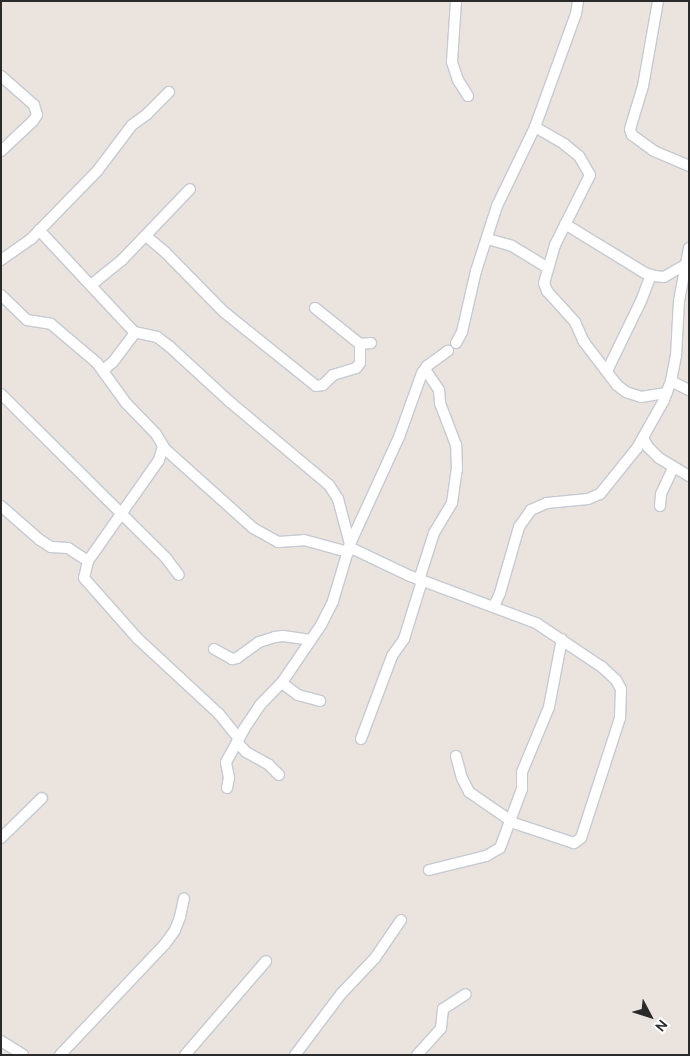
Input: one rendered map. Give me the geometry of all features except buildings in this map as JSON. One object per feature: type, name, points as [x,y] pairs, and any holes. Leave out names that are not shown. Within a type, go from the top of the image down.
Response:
[{"type":"street","points":[[456,1],[452,62],[458,80],[468,96]]},
{"type":"street","points":[[456,343],[462,332],[472,286],[497,206],[534,127],[576,14],[578,1]]},
{"type":"street","points":[[658,1],[643,86],[630,130],[632,135],[654,151],[689,166]]},
{"type":"street","points":[[1,76],[30,100],[34,105],[37,115],[1,151]]},
{"type":"street","points":[[1,260],[22,248],[98,170],[132,125],[147,114],[169,92]]},
{"type":"street","points":[[534,127],[564,144],[579,156],[590,175],[555,245],[544,283],[547,291],[575,322],[584,342],[617,385],[634,396],[641,397],[667,393]]},
{"type":"street","points":[[91,285],[122,260],[190,189]]},
{"type":"street","points":[[566,224],[651,275],[664,277],[685,265]]},
{"type":"street","points":[[39,230],[136,333],[157,337],[169,346],[230,402],[329,485],[338,499],[349,548]]},
{"type":"street","points":[[146,236],[165,252],[224,312],[316,386],[323,385],[333,376],[356,368],[360,363],[366,343],[315,308]]},
{"type":"street","points":[[488,239],[512,246],[548,268]]},
{"type":"street","points":[[494,606],[500,593],[519,527],[531,510],[542,505],[588,499],[600,494],[622,468],[643,438],[667,393],[671,381],[676,356],[679,300],[689,248]]},
{"type":"street","points":[[607,371],[641,301],[651,275]]},
{"type":"street","points":[[1,295],[27,320],[51,324],[57,328],[103,370],[126,403],[156,434],[163,446],[244,522],[271,540],[285,542],[304,540],[349,548],[421,580],[536,623],[562,639],[616,680],[621,689],[623,699],[620,718],[587,822],[578,841],[574,843],[511,822],[469,792],[462,778],[456,756]]},
{"type":"street","points":[[103,370],[113,362],[136,333]]},
{"type":"street","points":[[227,788],[229,778],[226,762],[238,740],[260,705],[282,683],[311,640],[333,601],[349,548],[399,437],[417,384],[425,369],[448,351]]},
{"type":"street","points":[[361,739],[392,656],[404,639],[434,533],[452,504],[457,469],[456,445],[440,403],[439,390],[425,369]]},
{"type":"street","points":[[671,381],[689,390]]},
{"type":"street","points":[[1,394],[166,558],[178,575]]},
{"type":"street","points":[[643,438],[653,452],[673,468],[689,476]]},
{"type":"street","points":[[163,446],[159,460],[88,561],[84,571],[87,583],[126,622],[137,638],[228,724],[246,752],[268,765],[279,775]]},
{"type":"street","points":[[660,506],[661,494],[673,468]]},
{"type":"street","points":[[1,506],[40,540],[51,547],[62,547],[74,551],[88,561]]},
{"type":"street","points":[[214,649],[232,660],[258,642],[275,637],[284,636],[311,640]]},
{"type":"street","points":[[429,870],[493,852],[500,848],[522,789],[522,772],[549,707],[562,639]]},
{"type":"street","points":[[282,683],[298,694],[320,701]]},
{"type":"street","points":[[1,838],[42,798]]},
{"type":"street","points":[[60,1055],[165,944],[175,930],[184,898]]},
{"type":"street","points":[[295,1055],[341,994],[375,958],[401,920]]},
{"type":"street","points":[[185,1055],[266,961]]},
{"type":"street","points":[[417,1055],[441,1028],[443,1009],[466,994]]},
{"type":"street","points":[[1,1041],[23,1055]]}]
